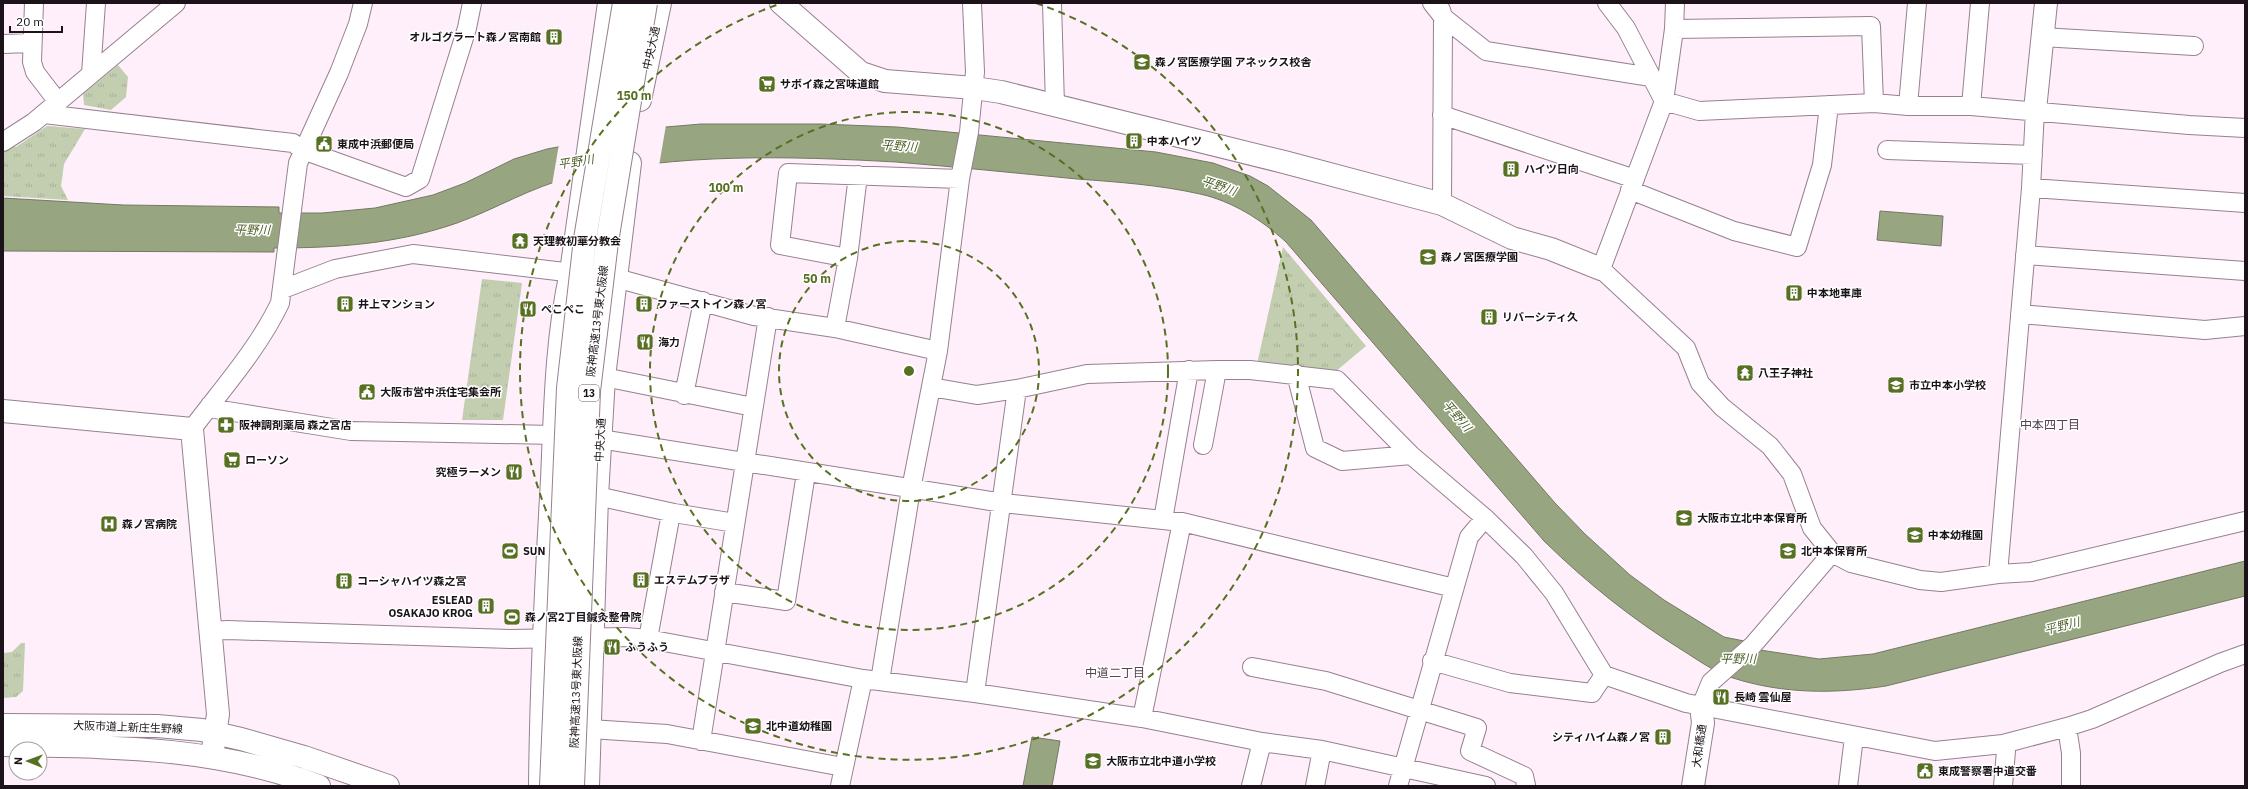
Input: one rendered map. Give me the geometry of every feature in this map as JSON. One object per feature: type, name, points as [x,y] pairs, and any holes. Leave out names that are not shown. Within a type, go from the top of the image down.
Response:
[{"type":"main road","points":[[540,786],[543,638],[554,435],[564,301],[570,272],[609,3]]},
{"type":"main road","name":"阪神高速13号東大阪線","points":[[551,786],[558,595],[569,380],[585,239],[624,3]]},
{"type":"main road","name":"阪神高速13号東大阪線","points":[[573,786],[590,384],[607,242],[646,3]]},
{"type":"main road","name":"中央大通","points":[[588,786],[597,496],[604,377],[637,113],[660,3]]},
{"type":"main road","points":[[781,3],[861,73],[885,81],[974,88],[1054,105],[1284,162],[1442,204],[1512,238],[1551,249],[1601,269]]},
{"type":"main road","points":[[2035,110],[2046,3]]},
{"type":"main road","points":[[3,411],[192,429],[209,631],[218,714],[212,756]]},
{"type":"main road","name":"大和橋通","points":[[1693,786],[1703,723],[1700,706]]},
{"type":"main road","name":"大阪市道上新庄生野線","points":[[3,725],[157,726],[202,730],[241,739],[304,757],[388,786]]},
{"type":"main road","name":"大阪市道上新庄生野線","points":[[3,745],[163,750],[212,756],[236,760],[319,786]]},
{"type":"street","points":[[34,3],[31,43],[32,62],[36,72],[58,102]]},
{"type":"street","points":[[91,74],[96,3]]},
{"type":"street","points":[[3,142],[44,114],[91,74],[159,10],[176,3]]},
{"type":"street","points":[[192,429],[274,316],[280,304],[283,289],[282,277],[298,163],[339,73],[358,24],[363,3]]},
{"type":"street","points":[[44,114],[293,143],[303,150],[406,187],[420,180],[467,28],[472,3]]},
{"type":"street","points":[[880,681],[911,489],[938,351],[961,176],[969,132],[975,72],[972,3]]},
{"type":"street","points":[[1052,3],[1054,105]]},
{"type":"street","points":[[1432,3],[1442,10],[1486,51],[1651,77]]},
{"type":"street","points":[[1607,3],[1626,28],[1664,101],[1699,111],[1874,103],[1908,106],[1971,106],[2035,110],[2189,126],[2245,128]]},
{"type":"street","points":[[1675,3],[1674,29],[1664,101],[1601,269],[1686,348],[1700,383],[1713,397],[1770,446],[1792,474],[1812,528],[1832,553],[1851,563],[1920,580],[1941,582],[1998,574],[2031,572],[2245,521]]},
{"type":"street","points":[[1908,106],[1917,3]]},
{"type":"street","points":[[1971,106],[1980,3]]},
{"type":"street","points":[[1442,10],[1442,204]]},
{"type":"street","points":[[1674,29],[1871,26],[1874,103]]},
{"type":"street","points":[[2042,37],[2194,46]]},
{"type":"street","points":[[3,44],[31,43]]},
{"type":"street","points":[[1442,115],[1632,184],[1734,231],[1797,248],[1822,165],[1829,105]]},
{"type":"street","points":[[1998,574],[2026,256],[2035,110]]},
{"type":"street","points":[[1887,150],[2033,155]]},
{"type":"street","points":[[848,258],[780,245],[788,173],[961,176]]},
{"type":"street","points":[[834,328],[848,258],[858,175]]},
{"type":"street","points":[[2031,188],[2245,203]]},
{"type":"street","points":[[283,289],[335,268],[413,254],[616,278],[768,317],[834,328],[938,351]]},
{"type":"street","points":[[2026,256],[2245,271]]},
{"type":"street","points":[[684,395],[703,301]]},
{"type":"street","points":[[2020,314],[2204,330],[2245,326]]},
{"type":"street","points":[[701,741],[768,317]]},
{"type":"street","points":[[931,387],[977,395],[1017,389],[1087,374],[1189,370],[1250,370],[1296,374],[1337,380],[1412,455],[1485,518],[1524,556],[1554,593],[1604,676],[1700,706],[1854,737],[1934,751],[2003,744],[2067,727],[2092,719],[2220,663],[2245,654]]},
{"type":"street","points":[[1163,520],[1189,370]]},
{"type":"street","points":[[1203,445],[1217,370]]},
{"type":"street","points":[[1296,374],[1315,448],[1342,461],[1412,455]]},
{"type":"street","points":[[604,377],[684,395],[753,407]]},
{"type":"street","points":[[975,693],[1003,503],[1017,389]]},
{"type":"street","points":[[210,405],[215,409],[351,431],[554,435]]},
{"type":"street","points":[[600,439],[806,473],[1003,503],[1182,522],[1454,588]]},
{"type":"street","points":[[724,592],[786,601],[806,473]]},
{"type":"street","points":[[597,496],[671,512],[735,523]]},
{"type":"street","points":[[648,639],[671,512]]},
{"type":"street","points":[[1398,786],[1401,767],[1469,537],[1485,518]]},
{"type":"street","points":[[1142,718],[1182,522]]},
{"type":"street","points":[[1700,706],[1711,682],[1753,645],[1832,553]]},
{"type":"street","points":[[209,631],[648,639],[715,650],[863,679],[975,693],[1142,718],[1262,742],[1322,750],[1486,786]]},
{"type":"street","points":[[1432,661],[1522,686],[1592,693],[1604,676]]},
{"type":"street","points":[[1252,667],[1326,681],[1478,728],[1470,751],[1524,776],[1527,786]]},
{"type":"street","points":[[840,786],[863,679]]},
{"type":"street","points":[[2067,727],[2071,753],[2071,786]]},
{"type":"street","points":[[590,729],[667,734],[843,768]]},
{"type":"street","points":[[1848,786],[1854,737]]},
{"type":"street","points":[[1251,786],[1262,742]]},
{"type":"street","points":[[2003,744],[2006,751],[2003,786]]},
{"type":"street","points":[[1315,786],[1322,750]]},
{"type":"green space","points":[[118,65],[128,77],[126,97],[111,110],[84,105],[83,94]]},
{"type":"green space","points":[[47,126],[85,129],[64,164],[61,186],[68,200],[3,196],[3,150],[11,145],[16,147]]},
{"type":"green space","points":[[1283,247],[1366,346],[1335,372],[1257,364]]},
{"type":"green space","points":[[482,279],[522,283],[503,420],[462,420]]},
{"type":"green space","points":[[21,643],[25,643],[23,691],[16,697],[3,698],[3,653],[12,652]]},
{"type":"water","name":"平野川","points":[[701,124],[821,124],[897,127],[1156,152],[1213,163],[1250,176],[1268,186],[1311,220],[1555,503],[1585,534],[1630,575],[1664,600],[1724,637],[1744,641],[1760,650],[1819,659],[1873,654],[2245,561],[2245,596],[1886,686],[1867,689],[1809,691],[1771,687],[1733,678],[1700,662],[1645,626],[1593,586],[1544,541],[1286,242],[1277,234],[1246,212],[1224,201],[1170,188],[896,162],[815,158],[733,158],[693,160],[612,169],[572,177],[542,186],[457,223],[412,236],[367,243],[344,246],[274,248],[274,252],[3,251],[3,198],[123,205],[279,207],[279,213],[322,213],[375,208],[433,195],[465,183],[514,159],[547,149],[666,127]]},
{"type":"water","points":[[1880,211],[1943,216],[1941,246],[1877,240]]},
{"type":"water","points":[[1032,737],[1060,741],[1052,786],[1023,786]]},
{"type":"pier","points":[[666,125],[659,166],[573,179],[552,185],[559,144]]},
{"type":"place","name":"オルゴグラート森ノ宮南館","points":[[554,37]]},
{"type":"place","name":"森ノ宮医療学園 アネックス校舎","points":[[1142,62]]},
{"type":"place","name":"サボイ森之宮味道館","points":[[767,84]]},
{"type":"place","name":"中本ハイツ","points":[[1134,141]]},
{"type":"place","name":"東成中浜郵便局","points":[[324,144]]},
{"type":"place","name":"ハイツ日向","points":[[1511,169]]},
{"type":"place","name":"天理教初華分教会","points":[[520,241]]},
{"type":"place","name":"森ノ宮医療学園","points":[[1428,257]]},
{"type":"place","name":"中本地車庫","points":[[1794,293]]},
{"type":"place","name":"井上マンション","points":[[345,304]]},
{"type":"place","name":"ファーストイン森ノ宮","points":[[644,304]]},
{"type":"place","name":"ぺこぺこ","points":[[528,309]]},
{"type":"place","name":"リバーシティ久","points":[[1489,317]]},
{"type":"place","name":"海力","points":[[645,342]]},
{"type":"place","name":"八王子神社","points":[[1745,373]]},
{"type":"place","name":"市立中本小学校","points":[[1896,385]]},
{"type":"place","name":"大阪市営中浜住宅集会所","points":[[367,392]]},
{"type":"place","name":"阪神調剤薬局 森之宮店","points":[[226,425]]},
{"type":"place","name":"ローソン","points":[[232,460]]},
{"type":"place","name":"究極ラーメン","points":[[514,472]]},
{"type":"place","name":"大阪市立北中本保育所","points":[[1684,518]]},
{"type":"place","name":"森ノ宮病院","points":[[109,524]]},
{"type":"place","name":"中本幼稚園","points":[[1915,535]]},
{"type":"place","name":"SUN","points":[[510,551]]},
{"type":"place","name":"北中本保育所","points":[[1788,551]]},
{"type":"place","name":"エステムプラザ","points":[[641,580]]},
{"type":"place","name":"コーシャハイツ森之宮","points":[[344,581]]},
{"type":"place","name":"ESLEAD OSAKAJO KROG","points":[[486,606]]},
{"type":"place","name":"森ノ宮2丁目鍼灸整骨院","points":[[512,617]]},
{"type":"place","name":"ふうふう","points":[[612,647]]},
{"type":"place","name":"長崎 雲仙屋","points":[[1721,697]]},
{"type":"place","name":"北中道幼稚園","points":[[753,726]]},
{"type":"place","name":"シティハイム森ノ宮","points":[[1663,737]]},
{"type":"place","name":"大阪市立北中道小学校","points":[[1093,761]]},
{"type":"place","name":"東成警察署中道交番","points":[[1925,771]]},
{"type":"district","name":"中本四丁目","points":[[2050,425]]},
{"type":"district","name":"中道二丁目","points":[[1115,673]]}]
